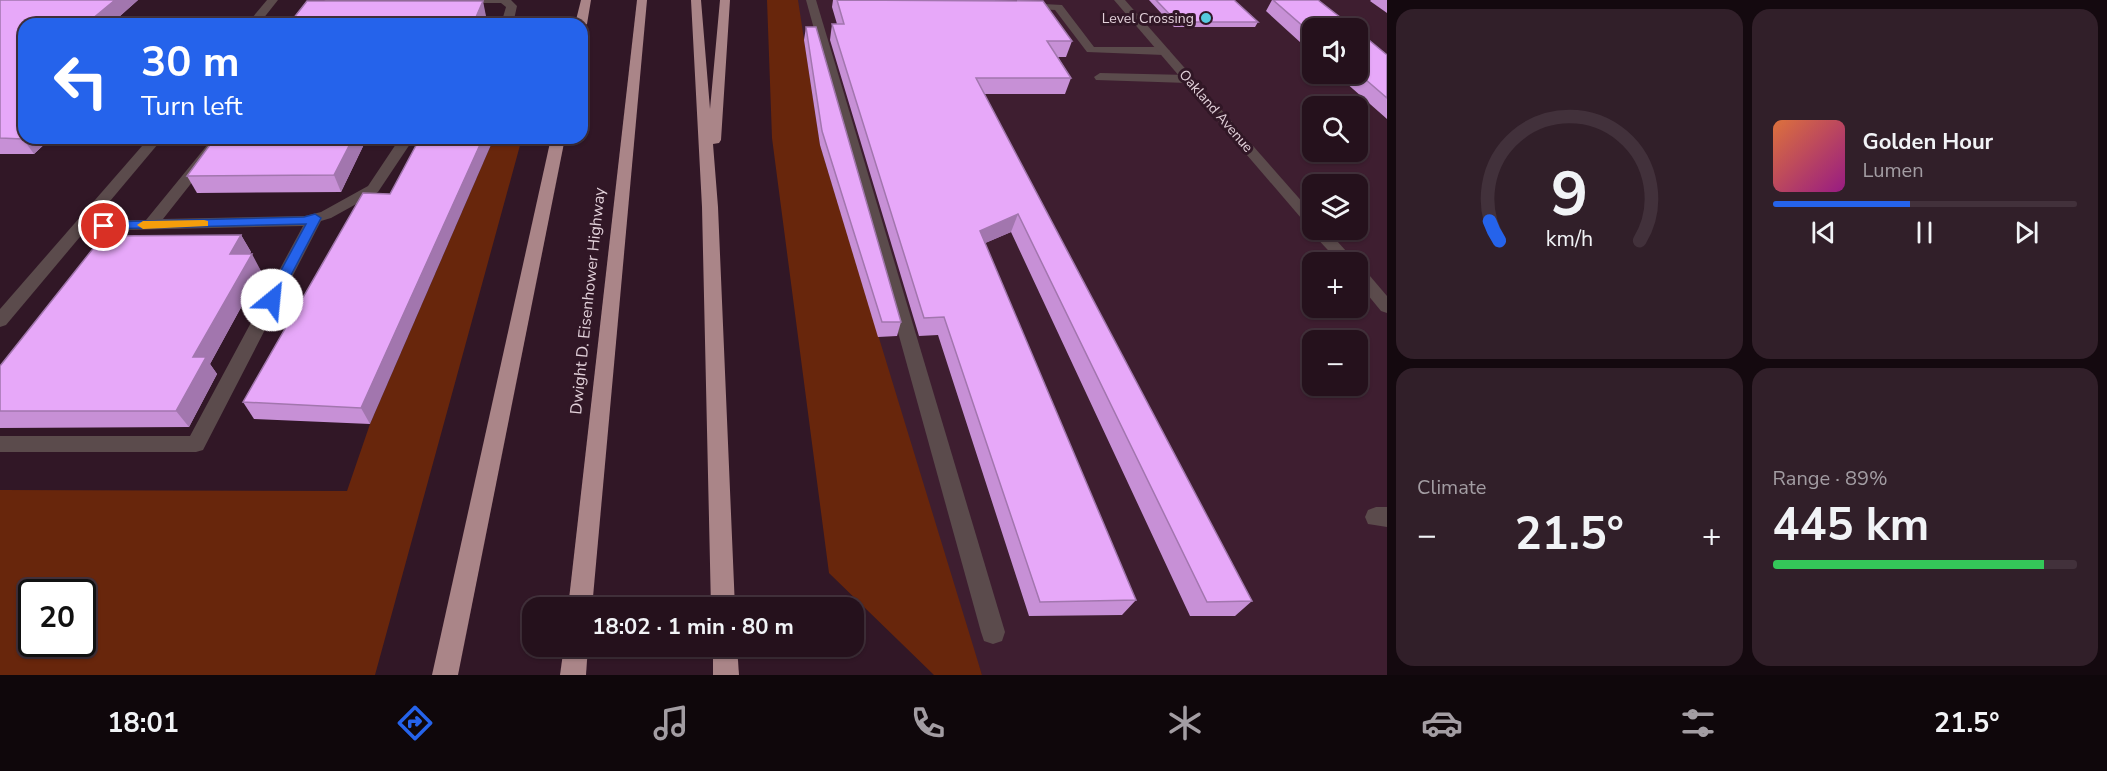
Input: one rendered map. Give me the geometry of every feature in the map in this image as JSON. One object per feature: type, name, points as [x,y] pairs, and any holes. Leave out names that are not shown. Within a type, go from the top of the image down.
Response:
[{"type":"highway","points":[[582,18],[586,0]]},
{"type":"highway","name":"Dwight D. Eisenhower Highway","points":[[581,597],[642,0]]},
{"type":"highway","points":[[696,0],[710,207],[723,597]]},
{"type":"highway","points":[[710,207],[725,0]]},
{"type":"highway","points":[[445,675],[557,144]]},
{"type":"highway","points":[[573,675],[575,657]]},
{"type":"highway","points":[[725,657],[726,675]]},
{"type":"street","points":[[258,18],[273,0]]},
{"type":"street","points":[[330,0],[504,0],[512,6],[509,18]]},
{"type":"street","points":[[811,0],[993,632]]},
{"type":"street","name":"Oakland Avenue","points":[[1119,0],[1302,210]]},
{"type":"street","points":[[1014,6],[1058,7],[1091,50],[1164,51]]},
{"type":"street","points":[[1100,77],[1188,79]]},
{"type":"street","points":[[0,321],[151,144]]},
{"type":"street","points":[[150,225],[215,144]]},
{"type":"street","points":[[81,226],[305,221],[345,206],[373,189],[403,144]]},
{"type":"street","points":[[0,444],[196,444],[315,218]]},
{"type":"street","points":[[1328,240],[1339,252]]},
{"type":"street","points":[[1368,285],[1387,307]]},
{"type":"shaded area","points":[[767,0],[798,0],[820,145],[982,675],[934,675],[864,607],[864,597],[854,597],[829,573],[772,138]]},
{"type":"shaded area","points":[[778,0],[1387,0],[1387,675],[982,675],[796,145]]},
{"type":"shaded area","points":[[491,144],[520,144],[375,675],[0,675],[0,490],[347,491],[370,424]]},
{"type":"building","points":[[0,0],[115,0],[93,18],[18,18],[18,139],[0,138]]},
{"type":"building","points":[[837,0],[1043,1],[1072,41],[1047,41],[1071,78],[976,78],[1252,601],[1207,602],[1018,214],[980,231],[1136,600],[1040,602],[944,317],[924,318],[832,24],[844,24]]},
{"type":"building","name":"Level Crossing","points":[[1156,0],[1234,0],[1258,22],[1177,22]]},
{"type":"building","points":[[1273,0],[1318,0],[1341,18],[1302,18],[1302,25]]},
{"type":"building","points":[[307,1],[483,1],[476,18],[294,18]]},
{"type":"building","points":[[806,27],[816,27],[901,322],[882,322],[822,131]]},
{"type":"building","points":[[1368,39],[1387,55],[1387,98],[1368,82]]},
{"type":"building","points":[[211,144],[350,144],[334,175],[187,176]]},
{"type":"building","points":[[417,144],[480,144],[361,408],[243,402],[363,193],[390,194]]},
{"type":"building","points":[[241,235],[230,254],[252,254],[193,357],[206,357],[176,411],[0,411],[0,366],[103,236]]},
{"type":"slow traffic","points":[[143,225],[204,223]]},
{"type":"place","name":"Level Crossing","points":[[1206,18]]},
{"type":"route","points":[[104,226],[305,221],[315,218],[272,300]]}]
